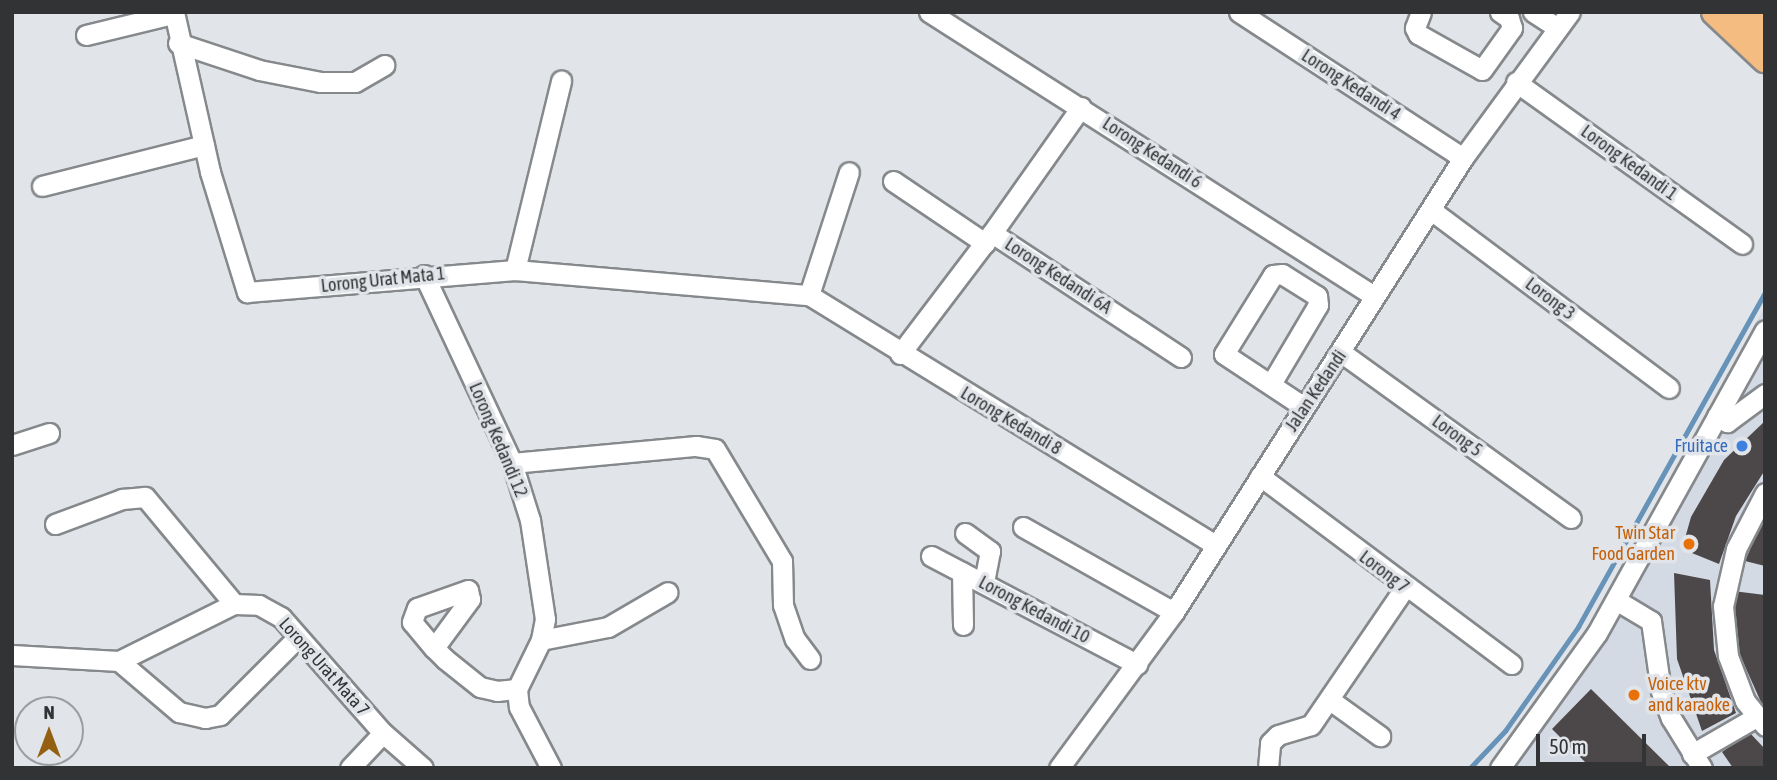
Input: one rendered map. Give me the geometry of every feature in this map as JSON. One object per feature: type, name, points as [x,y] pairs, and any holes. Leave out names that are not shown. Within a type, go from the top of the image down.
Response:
[{"type":"main road","points":[[1715,12],[1765,59]]},
{"type":"main road","points":[[1743,12],[1765,33]]},
{"type":"street","name":"Lorong Kedandi 6","points":[[929,12],[1374,296]]},
{"type":"street","name":"Lorong Kedandi 4","points":[[1239,12],[1463,158]]},
{"type":"street","points":[[1421,12],[1415,28],[1418,34],[1475,69],[1487,66],[1506,39],[1512,22],[1500,12]]},
{"type":"street","points":[[1533,12],[1556,27]]},
{"type":"street","name":"Jalan Kedandi","points":[[1059,768],[1174,612],[1304,407],[1342,353],[1374,296],[1463,158],[1534,56],[1570,12]]},
{"type":"street","points":[[86,35],[173,13]]},
{"type":"street","name":"Lorong Urat Mata 1","points":[[173,13],[204,145],[247,292],[424,275],[515,270],[809,295]]},
{"type":"street","points":[[1506,39],[1534,56]]},
{"type":"street","points":[[178,43],[259,70],[320,82],[355,82],[385,65]]},
{"type":"street","points":[[515,270],[561,81]]},
{"type":"street","name":"Lorong Kedandi 1","points":[[1516,82],[1742,243]]},
{"type":"street","name":"Lorong Kedandi 6A","points":[[1081,107],[989,238],[1181,357]]},
{"type":"street","points":[[42,186],[204,145]]},
{"type":"street","points":[[809,295],[849,172]]},
{"type":"street","points":[[893,181],[989,238],[900,354]]},
{"type":"street","name":"Lorong 3","points":[[1431,210],[1669,388]]},
{"type":"street","points":[[1271,384],[1318,301],[1282,274],[1273,275],[1224,354],[1304,407]]},
{"type":"street","name":"Lorong Kedandi 12","points":[[424,275],[512,463],[530,520],[545,598],[541,640],[517,689]]},
{"type":"street","name":"Lorong Kedandi 8","points":[[809,295],[833,306],[900,354],[1215,545]]},
{"type":"street","points":[[1505,762],[1616,600],[1765,330]]},
{"type":"street","name":"Lorong 5","points":[[1342,353],[1571,518]]},
{"type":"street","points":[[1717,416],[1727,422],[1765,394]]},
{"type":"street","points":[[13,440],[49,433]]},
{"type":"street","points":[[512,463],[696,446],[715,449],[782,561],[783,605],[795,639],[810,659]]},
{"type":"street","name":"Lorong 7","points":[[1260,476],[1511,664]]},
{"type":"street","points":[[1616,600],[1651,621],[1661,691],[1697,761],[1760,722],[1728,656],[1723,606],[1736,550],[1765,493]]},
{"type":"street","points":[[12,655],[119,661],[234,604],[145,498],[122,499],[55,524]]},
{"type":"street","points":[[1023,527],[1174,612]]},
{"type":"street","points":[[965,533],[990,551],[984,583]]},
{"type":"street","name":"Lorong Kedandi 10","points":[[931,556],[1137,664]]},
{"type":"street","points":[[962,572],[963,625]]},
{"type":"street","points":[[1268,768],[1266,754],[1274,738],[1305,729],[1330,700],[1405,587]]},
{"type":"street","points":[[541,640],[608,627],[668,592]]},
{"type":"street","name":"Lorong Urat Mata 7","points":[[234,604],[259,605],[281,617],[383,733],[423,768]]},
{"type":"street","points":[[119,661],[179,712],[205,719],[220,715],[298,637]]},
{"type":"street","points":[[434,648],[480,687],[497,691],[517,689],[519,706],[551,768]]},
{"type":"street","points":[[1330,700],[1380,736]]},
{"type":"street","points":[[350,768],[383,733]]},
{"type":"shaded area","points":[[1765,306],[1765,768],[1485,768],[1526,722],[1593,627]]},
{"type":"building","points":[[1765,421],[1765,470],[1736,516],[1719,564],[1682,549],[1691,517],[1724,460]]},
{"type":"building","points":[[1765,515],[1765,566],[1745,561]]},
{"type":"building","points":[[1674,573],[1710,580],[1714,650],[1736,713],[1702,731],[1677,659]]},
{"type":"building","points":[[1733,591],[1765,595],[1765,711],[1739,653]]},
{"type":"building","points":[[1591,689],[1671,768],[1591,768],[1552,729]]},
{"type":"building","points":[[1749,732],[1765,749],[1765,768],[1733,768],[1722,752]]},
{"type":"waterway","points":[[1470,768],[1505,731],[1578,627],[1765,292]]},
{"type":"place","name":"Fruitace","points":[[1742,446]]},
{"type":"place","name":"Twin Star Food Garden","points":[[1689,544]]},
{"type":"place","name":"Voice ktv and karaoke","points":[[1634,695]]}]
